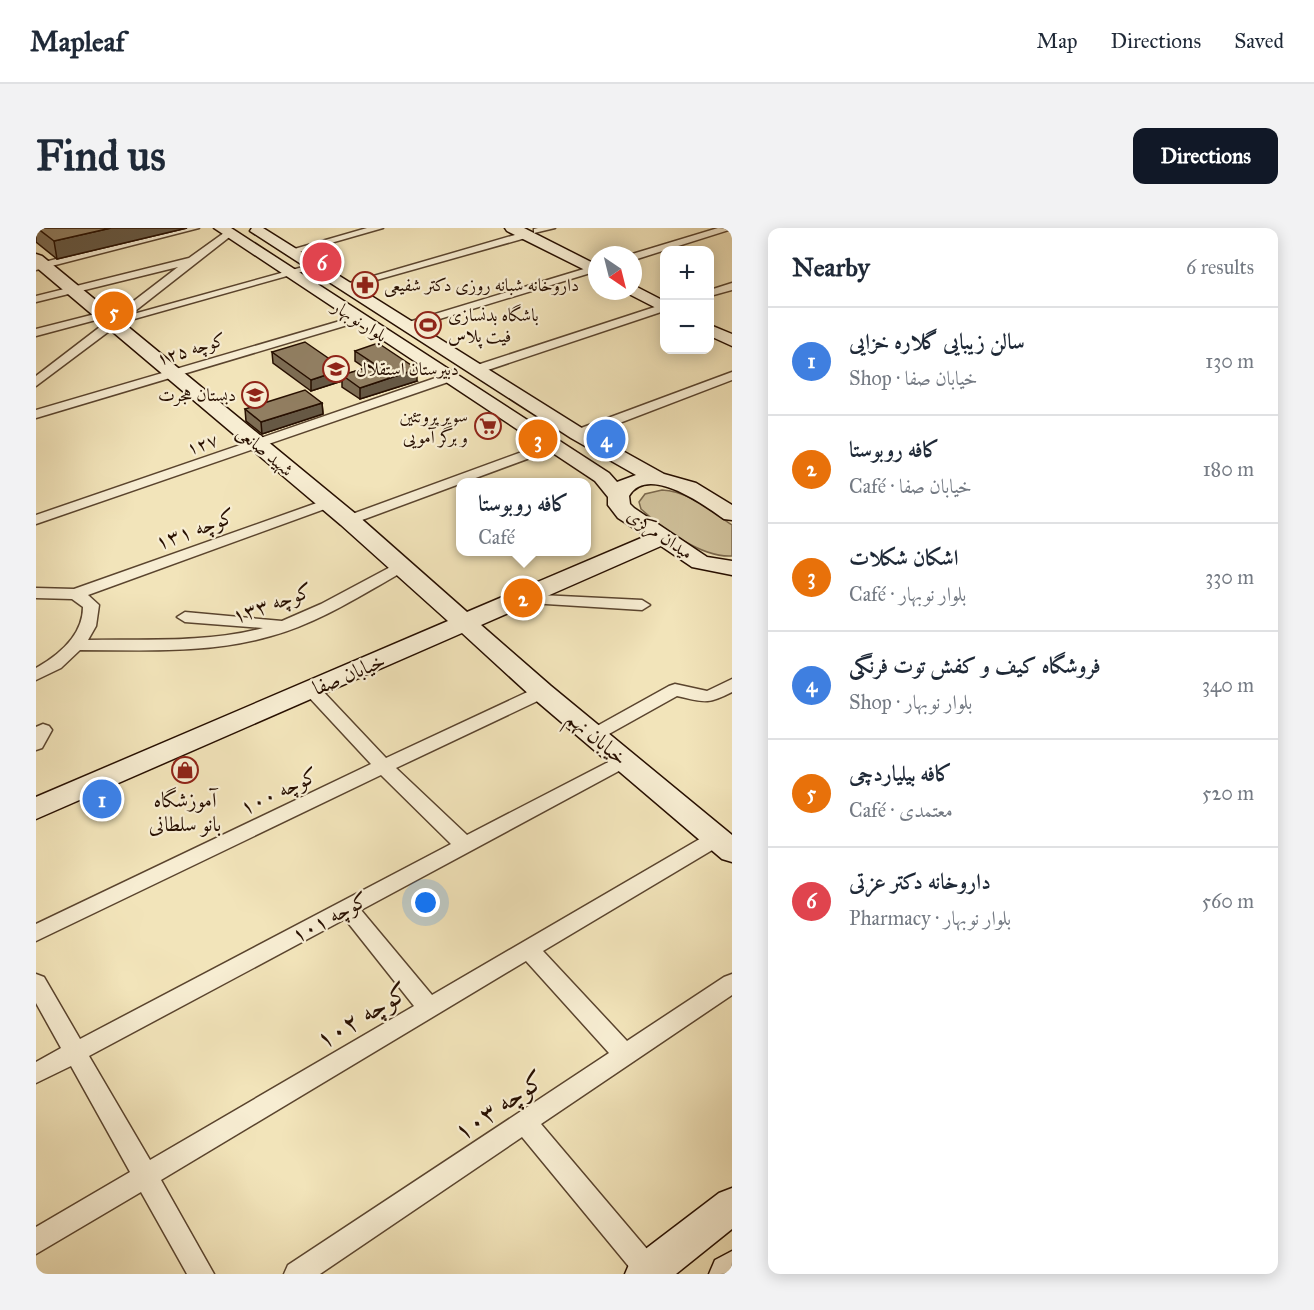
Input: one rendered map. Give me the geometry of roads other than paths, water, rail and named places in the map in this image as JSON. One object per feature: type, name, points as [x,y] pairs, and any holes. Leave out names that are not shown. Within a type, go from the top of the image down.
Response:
[{"type":"street","points":[[38,264],[194,228]]},
{"type":"street","name":"بلوار نوبهار","points":[[252,228],[578,434],[659,479]]},
{"type":"street","points":[[290,252],[378,228]]},
{"type":"street","points":[[642,254],[728,228]]},
{"type":"street","points":[[344,286],[531,230],[588,262]]},
{"type":"street","points":[[36,382],[107,319],[195,259],[224,231]]},
{"type":"street","name":"بلوار نوبهار","points":[[224,231],[602,477],[618,496]]},
{"type":"street","points":[[36,299],[195,259]]},
{"type":"street","name":"شهید صانعی","points":[[38,264],[73,290],[349,520],[464,624]]},
{"type":"street","points":[[36,333],[107,319],[314,267]]},
{"type":"street","points":[[406,326],[588,269]]},
{"type":"street","points":[[642,283],[660,292]]},
{"type":"street","points":[[714,292],[732,286]]},
{"type":"street","points":[[642,295],[660,305]]},
{"type":"street","points":[[475,370],[660,308]]},
{"type":"street","points":[[714,318],[732,328]]},
{"type":"street","name":"کوچه ۱۲۵","points":[[36,414],[357,319]]},
{"type":"street","points":[[714,332],[732,341]]},
{"type":"street","points":[[36,374],[52,369]]},
{"type":"street","points":[[578,434],[732,376]]},
{"type":"street","name":"۱۲۷","points":[[36,520],[447,378]]},
{"type":"street","points":[[463,478],[552,445]]},
{"type":"street","name":"میدان مرکزی","points":[[729,509],[685,485],[659,479],[635,482],[623,488],[618,496],[621,509],[700,562],[731,569]]},
{"type":"street","points":[[349,520],[456,480]]},
{"type":"street","name":"کوچه ۱۳۱","points":[[36,594],[76,594],[328,503]]},
{"type":"street","name":"خیابان صفا","points":[[36,809],[662,537]]},
{"type":"street","name":"کوچه ۱۳۳","points":[[75,645],[223,640],[249,637],[285,625],[401,567]]},
{"type":"street","points":[[36,675],[61,662],[75,645],[92,612],[91,605],[85,598],[76,594]]},
{"type":"street","points":[[520,599],[642,605]]},
{"type":"street","points":[[185,617],[285,625]]},
{"type":"street","name":"خیابان نهم","points":[[464,624],[724,844]]},
{"type":"street","points":[[594,735],[675,690],[709,697],[732,685]]},
{"type":"street","points":[[312,690],[383,766],[465,845]]},
{"type":"street","name":"کوچه ۱۰۰","points":[[36,933],[542,692]]},
{"type":"street","name":"کوچه ۱۰۱","points":[[36,1073],[624,761]]},
{"type":"street","name":"کوچه ۱۰۲","points":[[36,1240],[528,949],[724,844]]},
{"type":"street","points":[[348,908],[429,1008]]},
{"type":"street","points":[[528,949],[625,1055]]},
{"type":"street","points":[[36,982],[201,1274]]},
{"type":"street","name":"کوچه ۱۰۳","points":[[297,1274],[732,983]]},
{"type":"street","points":[[525,1122],[647,1273],[732,1206]]},
{"type":"place","name":"داروخانه دکتر عزتی","points":[[322,262]]},
{"type":"place","name":"داروخانه شبانه روزی دکتر شفیعی","points":[[365,285]]},
{"type":"place","name":"کافه بیلیاردچی","points":[[114,311]]},
{"type":"place","name":"باشگاه بدنسازی فیت پلاس","points":[[428,325]]},
{"type":"place","name":"دبیرستان استقلال","points":[[336,369]]},
{"type":"place","name":"دبستان هجرت","points":[[255,395]]},
{"type":"place","name":"سوپر پروتئین و برگر آمویی","points":[[488,426]]},
{"type":"place","name":"اشکان شکلات","points":[[538,439]]},
{"type":"place","name":"فروشگاه کیف و کفش توت فرنگی","points":[[606,439]]},
{"type":"place","name":"کافه روبوستا","points":[[523,598]]},
{"type":"place","name":"آموزشگاه بانو سلطانی","points":[[185,770]]},
{"type":"place","name":"سالن زیبایی گلاره خزایی","points":[[102,799]]}]
